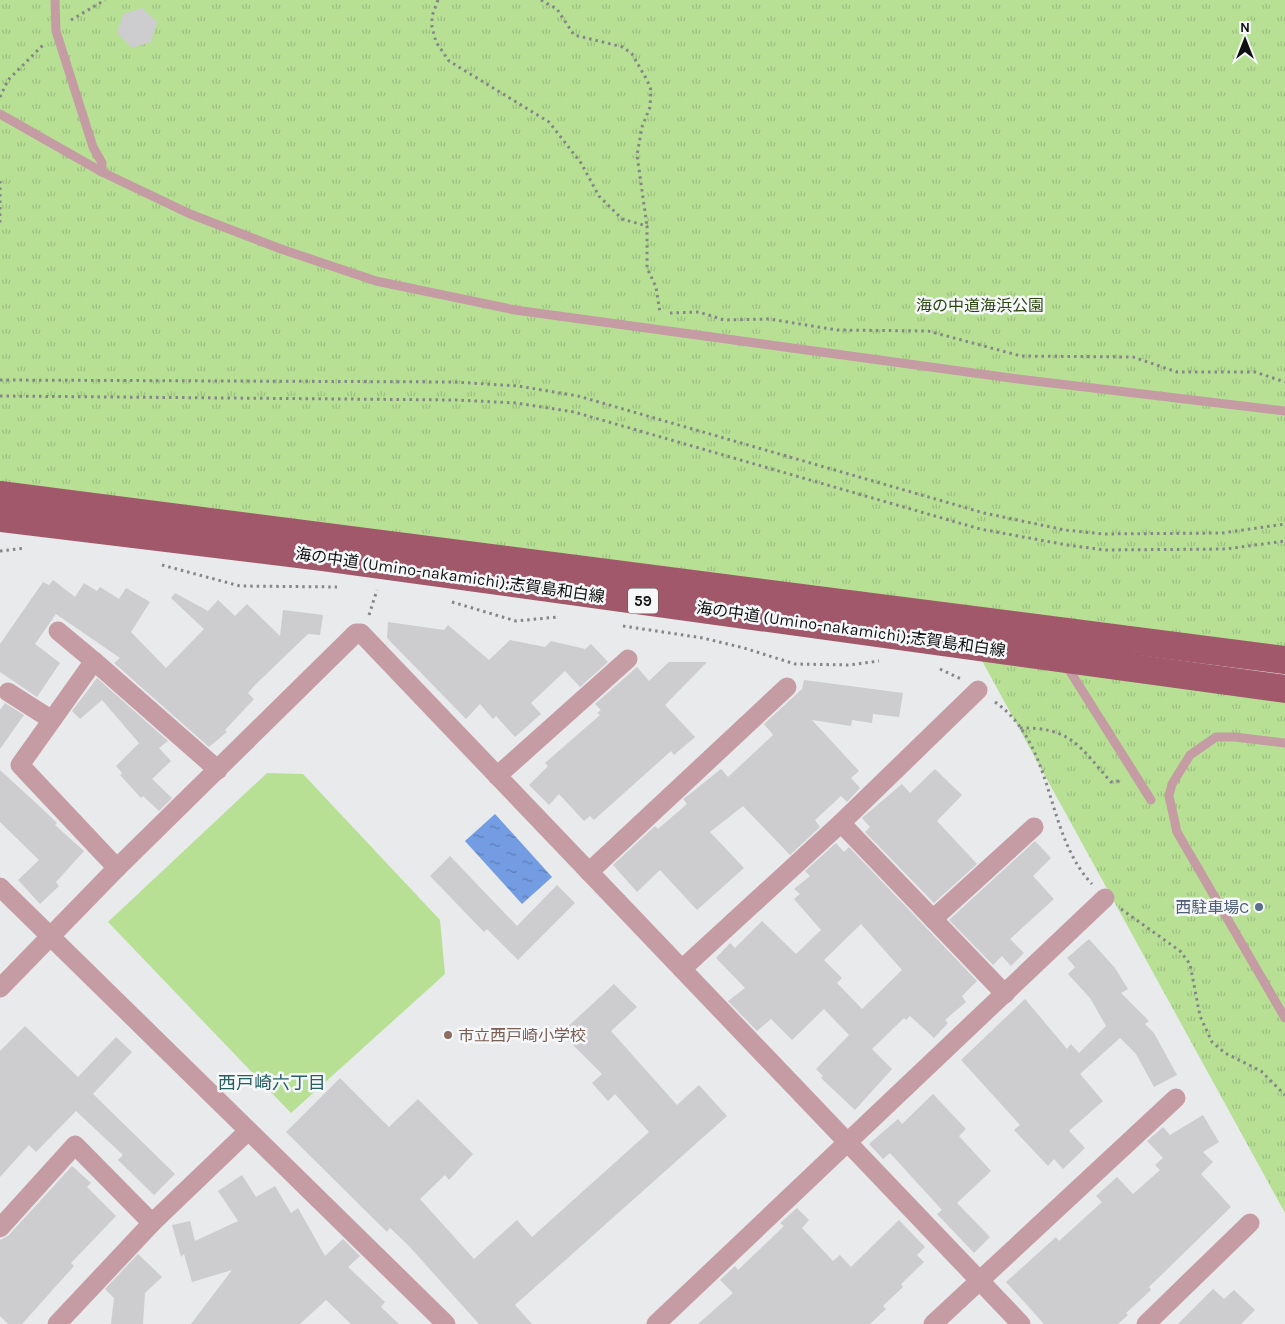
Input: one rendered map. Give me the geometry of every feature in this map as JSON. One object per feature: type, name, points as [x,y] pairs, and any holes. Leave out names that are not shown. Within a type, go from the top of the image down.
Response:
[{"type":"main road","name":"海の中道 (Umino-nakamichi);志賀島和白線","points":[[0,495],[1285,660]]},
{"type":"main road","name":"海の中道 (Umino-nakamichi);志賀島和白線","points":[[0,518],[323,557],[1285,689]]},
{"type":"street","points":[[58,631],[218,770]]},
{"type":"street","points":[[0,988],[118,868],[356,634],[361,633],[1021,1324]]},
{"type":"street","points":[[497,776],[628,659]]},
{"type":"street","points":[[94,661],[20,765],[118,868]]},
{"type":"street","points":[[589,872],[786,687]]},
{"type":"street","points":[[682,969],[841,823],[978,690]]},
{"type":"street","points":[[8,692],[52,720]]},
{"type":"street","points":[[841,823],[1005,994]]},
{"type":"street","points":[[933,919],[1034,827]]},
{"type":"street","points":[[0,887],[446,1324]]},
{"type":"street","points":[[656,1324],[848,1144],[1105,898]]},
{"type":"street","points":[[933,1324],[1176,1098]]},
{"type":"street","points":[[57,1324],[152,1223],[248,1131]]},
{"type":"street","points":[[0,1228],[75,1145],[152,1223]]},
{"type":"street","points":[[1146,1324],[1250,1223]]},
{"type":"lane","points":[[55,0],[56,32],[93,147],[102,163],[102,172]]},
{"type":"lane","points":[[0,114],[102,172],[199,217],[280,249],[376,281],[515,310],[1008,378],[1285,411]]},
{"type":"lane","points":[[1061,658],[1152,800]]},
{"type":"lane","points":[[1285,743],[1235,737],[1216,737],[1190,755],[1172,784],[1169,796],[1177,832],[1285,1018]]},
{"type":"path","points":[[438,0],[432,16],[432,27],[436,42],[449,61],[549,122],[581,163],[599,196],[622,219],[647,226]]},
{"type":"path","points":[[541,0],[556,9],[574,35],[604,40],[622,47],[632,54],[651,90],[650,107],[642,127],[637,155],[647,226],[647,268],[656,287],[656,304],[660,314],[657,330]]},
{"type":"path","points":[[0,181],[0,225]]},
{"type":"path","points":[[660,314],[699,312],[724,320],[769,319],[836,330],[928,332],[1021,356],[1133,357],[1177,372],[1255,372],[1285,382]]},
{"type":"path","points":[[0,380],[455,382],[518,386],[578,396],[984,513],[1064,530],[1103,534],[1222,534],[1285,524]]},
{"type":"path","points":[[0,396],[338,398],[516,403],[574,412],[980,529],[1066,545],[1105,550],[1226,549],[1285,541]]},
{"type":"path","points":[[0,551],[33,546]]},
{"type":"path","points":[[152,562],[240,586],[338,587]]},
{"type":"path","points":[[367,589],[386,590]]},
{"type":"path","points":[[361,633],[377,590]]},
{"type":"path","points":[[443,600],[516,621],[559,616]]},
{"type":"path","points":[[617,624],[634,629],[703,638],[744,648],[795,664],[849,665],[888,662]]},
{"type":"path","points":[[933,666],[966,681],[1006,710],[1031,744],[1047,781],[1066,839],[1084,876],[1105,898],[1180,951],[1190,964],[1200,1016],[1212,1042],[1225,1053],[1261,1071],[1285,1095]]},
{"type":"path","points":[[1020,728],[1041,728],[1073,739],[1111,782],[1138,779]]},
{"type":"green space","name":"海の中道海浜公園","points":[[0,0],[1285,0],[1285,653],[0,482]]},
{"type":"green space","points":[[981,659],[1285,696],[1285,1213]]},
{"type":"green space","points":[[267,773],[303,774],[440,920],[445,974],[291,1113],[108,922]]},
{"type":"water","points":[[495,814],[552,877],[522,904],[465,841]]},
{"type":"building","points":[[142,8],[157,22],[151,42],[132,48],[117,33],[123,14]]},
{"type":"building","points":[[53,580],[75,597],[84,583],[97,591],[100,587],[119,599],[126,588],[150,602],[131,632],[166,668],[204,629],[171,598],[175,593],[208,611],[218,600],[235,616],[247,604],[280,636],[283,610],[323,615],[320,635],[308,634],[255,685],[248,693],[254,699],[225,730],[227,732],[209,747],[114,663],[120,658],[56,614],[35,644],[60,663],[37,697],[0,672],[0,644],[43,582],[49,585]]},
{"type":"building","points":[[388,622],[444,630],[448,625],[489,660],[510,640],[545,647],[551,641],[585,649],[591,644],[608,662],[580,687],[565,671],[531,703],[541,714],[515,737],[496,716],[493,719],[480,704],[466,719],[387,638]]},
{"type":"building","points":[[669,662],[707,662],[665,705],[695,737],[674,755],[671,751],[594,820],[590,816],[584,821],[559,794],[549,805],[529,785],[548,766],[545,763],[600,715],[597,713],[601,710],[595,704],[637,667],[649,681]]},
{"type":"building","points":[[97,678],[168,741],[159,748],[171,761],[152,779],[172,798],[159,811],[143,796],[141,798],[120,775],[122,773],[116,766],[139,743],[102,700],[80,719],[72,711]]},
{"type":"building","points":[[804,680],[903,693],[899,717],[873,714],[872,723],[852,720],[851,726],[812,720],[859,771],[851,778],[860,788],[847,802],[841,796],[815,820],[820,827],[790,855],[743,806],[710,832],[744,868],[697,910],[660,870],[637,892],[613,865],[655,826],[658,829],[687,804],[683,799],[721,769],[728,777],[773,735],[764,724],[802,689]]},
{"type":"building","points":[[5,703],[24,715],[0,749],[0,710]]},
{"type":"building","points":[[935,769],[962,795],[937,821],[977,864],[934,903],[865,832],[870,827],[862,818],[902,784],[910,793]]},
{"type":"building","points":[[0,770],[84,851],[56,882],[59,886],[40,904],[18,880],[39,860],[0,822]]},
{"type":"building","points":[[1035,841],[1051,858],[1033,876],[1054,899],[1010,939],[1024,953],[1011,966],[1002,956],[993,965],[949,920]]},
{"type":"building","points":[[836,843],[844,852],[849,847],[977,981],[962,996],[966,1002],[945,1020],[948,1023],[934,1038],[910,1016],[906,1020],[904,1018],[872,1049],[892,1069],[855,1110],[821,1078],[823,1076],[816,1069],[849,1035],[824,1009],[792,1040],[771,1019],[757,1031],[728,1001],[745,988],[716,958],[730,943],[735,948],[762,921],[796,954],[821,930],[794,899],[800,894],[794,889],[810,876],[805,871]],"holes":[[[861,924],[902,970],[862,1009],[837,983],[842,978],[824,960]]]},
{"type":"building","points":[[450,856],[517,926],[557,885],[575,903],[518,960],[487,929],[484,932],[430,876]]},
{"type":"building","points":[[1089,939],[1115,968],[1128,989],[1121,993],[1149,1021],[1145,1024],[1154,1033],[1177,1075],[1154,1087],[1136,1054],[1120,1038],[1080,1074],[1103,1101],[1069,1131],[1085,1148],[1063,1169],[1054,1159],[1048,1166],[1014,1130],[1020,1125],[961,1060],[1025,999],[1067,1049],[1071,1044],[1079,1053],[1106,1026],[1090,998],[1068,974],[1075,967],[1067,958]]},
{"type":"building","points":[[614,984],[637,1007],[611,1031],[677,1105],[699,1085],[727,1116],[515,1305],[532,1324],[479,1324],[408,1245],[390,1228],[387,1232],[286,1132],[340,1078],[389,1127],[418,1099],[473,1154],[449,1180],[445,1175],[420,1199],[474,1259],[517,1220],[532,1237],[649,1132],[615,1094],[608,1101],[592,1083],[602,1074],[561,1033]]},
{"type":"building","points":[[25,1026],[78,1077],[116,1037],[132,1052],[93,1094],[175,1174],[154,1195],[118,1160],[123,1155],[76,1111],[36,1152],[29,1145],[0,1177],[0,1051]]},
{"type":"building","points":[[933,1094],[966,1129],[959,1136],[991,1171],[957,1203],[990,1237],[974,1253],[937,1214],[942,1210],[890,1153],[883,1159],[869,1144],[898,1119],[902,1124]]},
{"type":"building","points":[[1203,1115],[1219,1142],[1203,1152],[1213,1162],[1201,1174],[1231,1207],[1149,1287],[1151,1290],[1126,1313],[1128,1315],[1118,1324],[1044,1324],[1006,1282],[1056,1237],[1059,1241],[1102,1202],[1096,1196],[1117,1177],[1133,1194],[1160,1170],[1155,1165],[1163,1158],[1147,1141],[1163,1127],[1170,1135]]},
{"type":"building","points":[[72,1166],[91,1183],[87,1187],[116,1216],[71,1263],[74,1266],[22,1324],[8,1324],[0,1316],[0,1240],[8,1236]]},
{"type":"building","points":[[242,1175],[256,1197],[275,1186],[291,1213],[298,1208],[325,1256],[343,1239],[360,1256],[348,1267],[385,1302],[381,1307],[399,1324],[351,1324],[326,1300],[300,1324],[191,1324],[232,1270],[192,1282],[184,1254],[181,1257],[172,1225],[190,1221],[195,1241],[238,1221],[218,1191]]},
{"type":"building","points":[[797,1208],[809,1220],[802,1228],[833,1261],[840,1255],[851,1267],[899,1220],[925,1247],[917,1255],[924,1262],[901,1284],[903,1287],[883,1306],[886,1309],[870,1324],[698,1324],[733,1293],[720,1280],[735,1266],[738,1270],[784,1226],[780,1223]]},
{"type":"building","points":[[138,1254],[162,1277],[145,1293],[143,1324],[111,1324],[114,1298],[105,1289]]},
{"type":"building","points":[[1213,1289],[1224,1299],[1234,1290],[1255,1310],[1241,1324],[1178,1324]]},
{"type":"place","name":"西駐車場C","points":[[1259,907]]},
{"type":"place","name":"市立西戸崎小学校","points":[[448,1035]]},
{"type":"district","name":"西戸崎六丁目","points":[[272,1083]]}]
